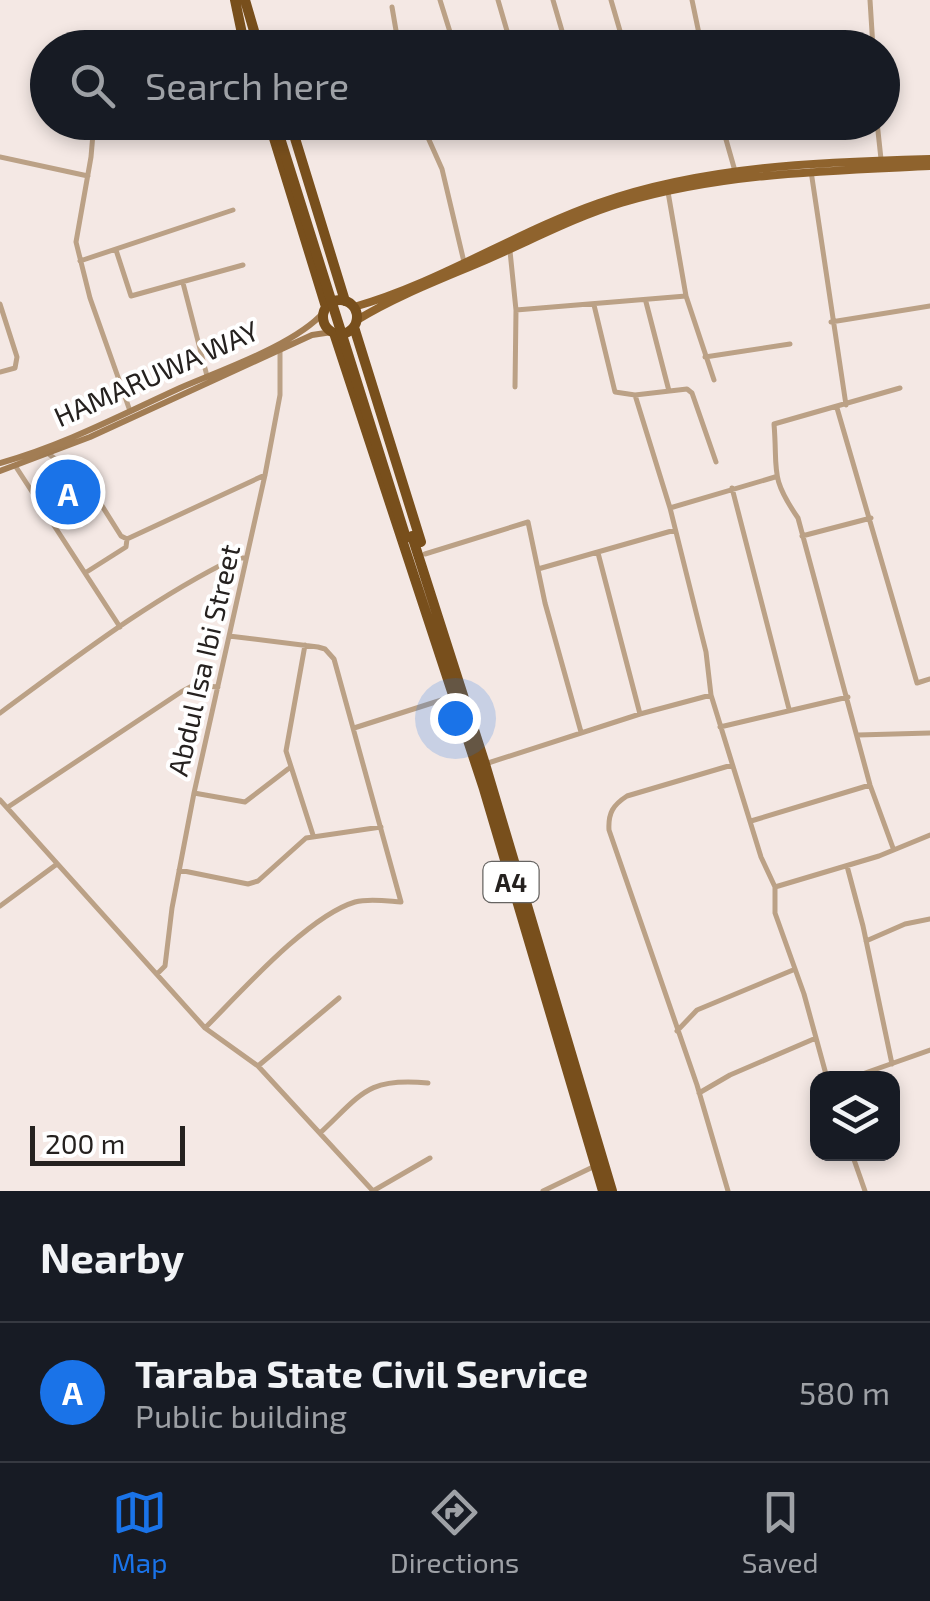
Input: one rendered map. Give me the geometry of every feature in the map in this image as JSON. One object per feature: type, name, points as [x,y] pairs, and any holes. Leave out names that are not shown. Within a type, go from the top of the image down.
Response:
[{"type":"highway","points":[[235,0],[244,8]]},
{"type":"highway","name":"A4","points":[[288,140],[325,310],[323,320],[333,332],[412,576],[429,598]]},
{"type":"highway","name":"A4","points":[[289,140],[409,537],[485,764],[612,1191]]},
{"type":"highway","name":"A4","points":[[290,140],[350,304],[425,554],[429,598],[454,696],[603,1191]]},
{"type":"highway","points":[[325,310],[335,301],[350,304]]},
{"type":"highway","points":[[333,332],[346,333],[356,323]]},
{"type":"main road","points":[[356,323],[406,294],[572,213],[622,196],[736,176],[930,162]]},
{"type":"main road","points":[[350,304],[588,214],[668,192],[736,176],[881,164]]},
{"type":"main road","name":"HAMARUWA WAY","points":[[0,463],[38,451],[207,376],[309,327],[325,310]]},
{"type":"main road","points":[[0,472],[50,454],[312,335],[333,332]]},
{"type":"street","points":[[440,0],[449,30]]},
{"type":"street","points":[[498,0],[507,30]]},
{"type":"street","points":[[553,0],[562,30]]},
{"type":"street","points":[[611,0],[620,30]]},
{"type":"street","points":[[692,0],[698,30]]},
{"type":"street","points":[[870,0],[871,30]]},
{"type":"street","points":[[392,7],[396,30]]},
{"type":"street","points":[[92,140],[76,242],[79,262],[130,411]]},
{"type":"street","points":[[429,140],[442,169],[464,262]]},
{"type":"street","points":[[726,140],[736,176]]},
{"type":"street","points":[[879,140],[881,164]]},
{"type":"street","points":[[0,157],[88,176]]},
{"type":"street","points":[[812,172],[846,405]]},
{"type":"street","points":[[668,192],[686,296],[714,380]]},
{"type":"street","points":[[79,262],[233,210]]},
{"type":"street","points":[[508,246],[516,310],[514,387]]},
{"type":"street","points":[[116,250],[131,296],[243,265]]},
{"type":"street","points":[[182,282],[207,376]]},
{"type":"street","points":[[516,310],[686,296]]},
{"type":"street","points":[[646,301],[670,390]]},
{"type":"street","points":[[0,304],[17,357],[15,368],[0,372]]},
{"type":"street","points":[[594,305],[615,392],[692,392],[716,462]]},
{"type":"street","points":[[832,322],[930,306]]},
{"type":"street","points":[[705,357],[790,344]]},
{"type":"street","name":"Abdul Isa Ibi Street","points":[[157,974],[165,966],[194,793],[265,474],[280,395],[280,352]]},
{"type":"street","points":[[893,848],[870,785],[798,518],[780,492],[775,476],[774,424],[900,388]]},
{"type":"street","points":[[635,395],[670,508],[706,652],[711,695],[761,857],[775,888],[775,913],[804,994],[824,1071]]},
{"type":"street","points":[[837,408],[917,684],[930,679]]},
{"type":"street","points":[[50,454],[86,482],[121,536],[127,539]]},
{"type":"street","points":[[16,467],[120,627]]},
{"type":"street","points":[[127,539],[265,474]]},
{"type":"street","points":[[670,508],[775,476]]},
{"type":"street","points":[[732,488],[789,710]]},
{"type":"street","points":[[802,536],[871,518]]},
{"type":"street","points":[[425,554],[528,522],[581,732]]},
{"type":"street","points":[[538,568],[675,530]]},
{"type":"street","points":[[85,573],[126,547],[127,539]]},
{"type":"street","points":[[598,553],[640,714]]},
{"type":"street","points":[[0,713],[120,627],[204,574],[235,558],[246,558]]},
{"type":"street","points":[[205,1028],[266,967],[340,909],[356,902],[402,902],[334,659],[325,649],[229,636]]},
{"type":"street","points":[[305,645],[286,734],[289,768],[313,834]]},
{"type":"street","points":[[7,808],[194,684],[218,687]]},
{"type":"street","points":[[485,764],[711,695]]},
{"type":"street","points":[[354,728],[454,696]]},
{"type":"street","points":[[720,726],[848,697]]},
{"type":"street","points":[[858,735],[930,732]]},
{"type":"street","points":[[728,1191],[608,819],[617,803],[628,796],[732,765]]},
{"type":"street","points":[[194,793],[245,802],[289,768]]},
{"type":"street","points":[[751,821],[870,785]]},
{"type":"street","points":[[0,800],[205,1028],[258,1066],[373,1191],[430,1158]]},
{"type":"street","points":[[179,870],[248,884],[258,882],[313,834],[381,828]]},
{"type":"street","points":[[775,888],[930,835]]},
{"type":"street","points":[[0,906],[57,864]]},
{"type":"street","points":[[847,866],[892,1064]]},
{"type":"street","points":[[866,941],[905,924],[930,919]]},
{"type":"street","points":[[677,1031],[696,1010],[793,970]]},
{"type":"street","points":[[258,1066],[339,998]]},
{"type":"street","points":[[698,1093],[816,1038]]},
{"type":"street","points":[[872,1071],[930,1050]]},
{"type":"street","points":[[320,1133],[377,1084],[396,1080],[428,1083]]},
{"type":"street","points":[[854,1161],[864,1191]]},
{"type":"street","points":[[543,1191],[595,1166]]},
{"type":"place","name":"Taraba State Civil Service","points":[[68,492]]}]
